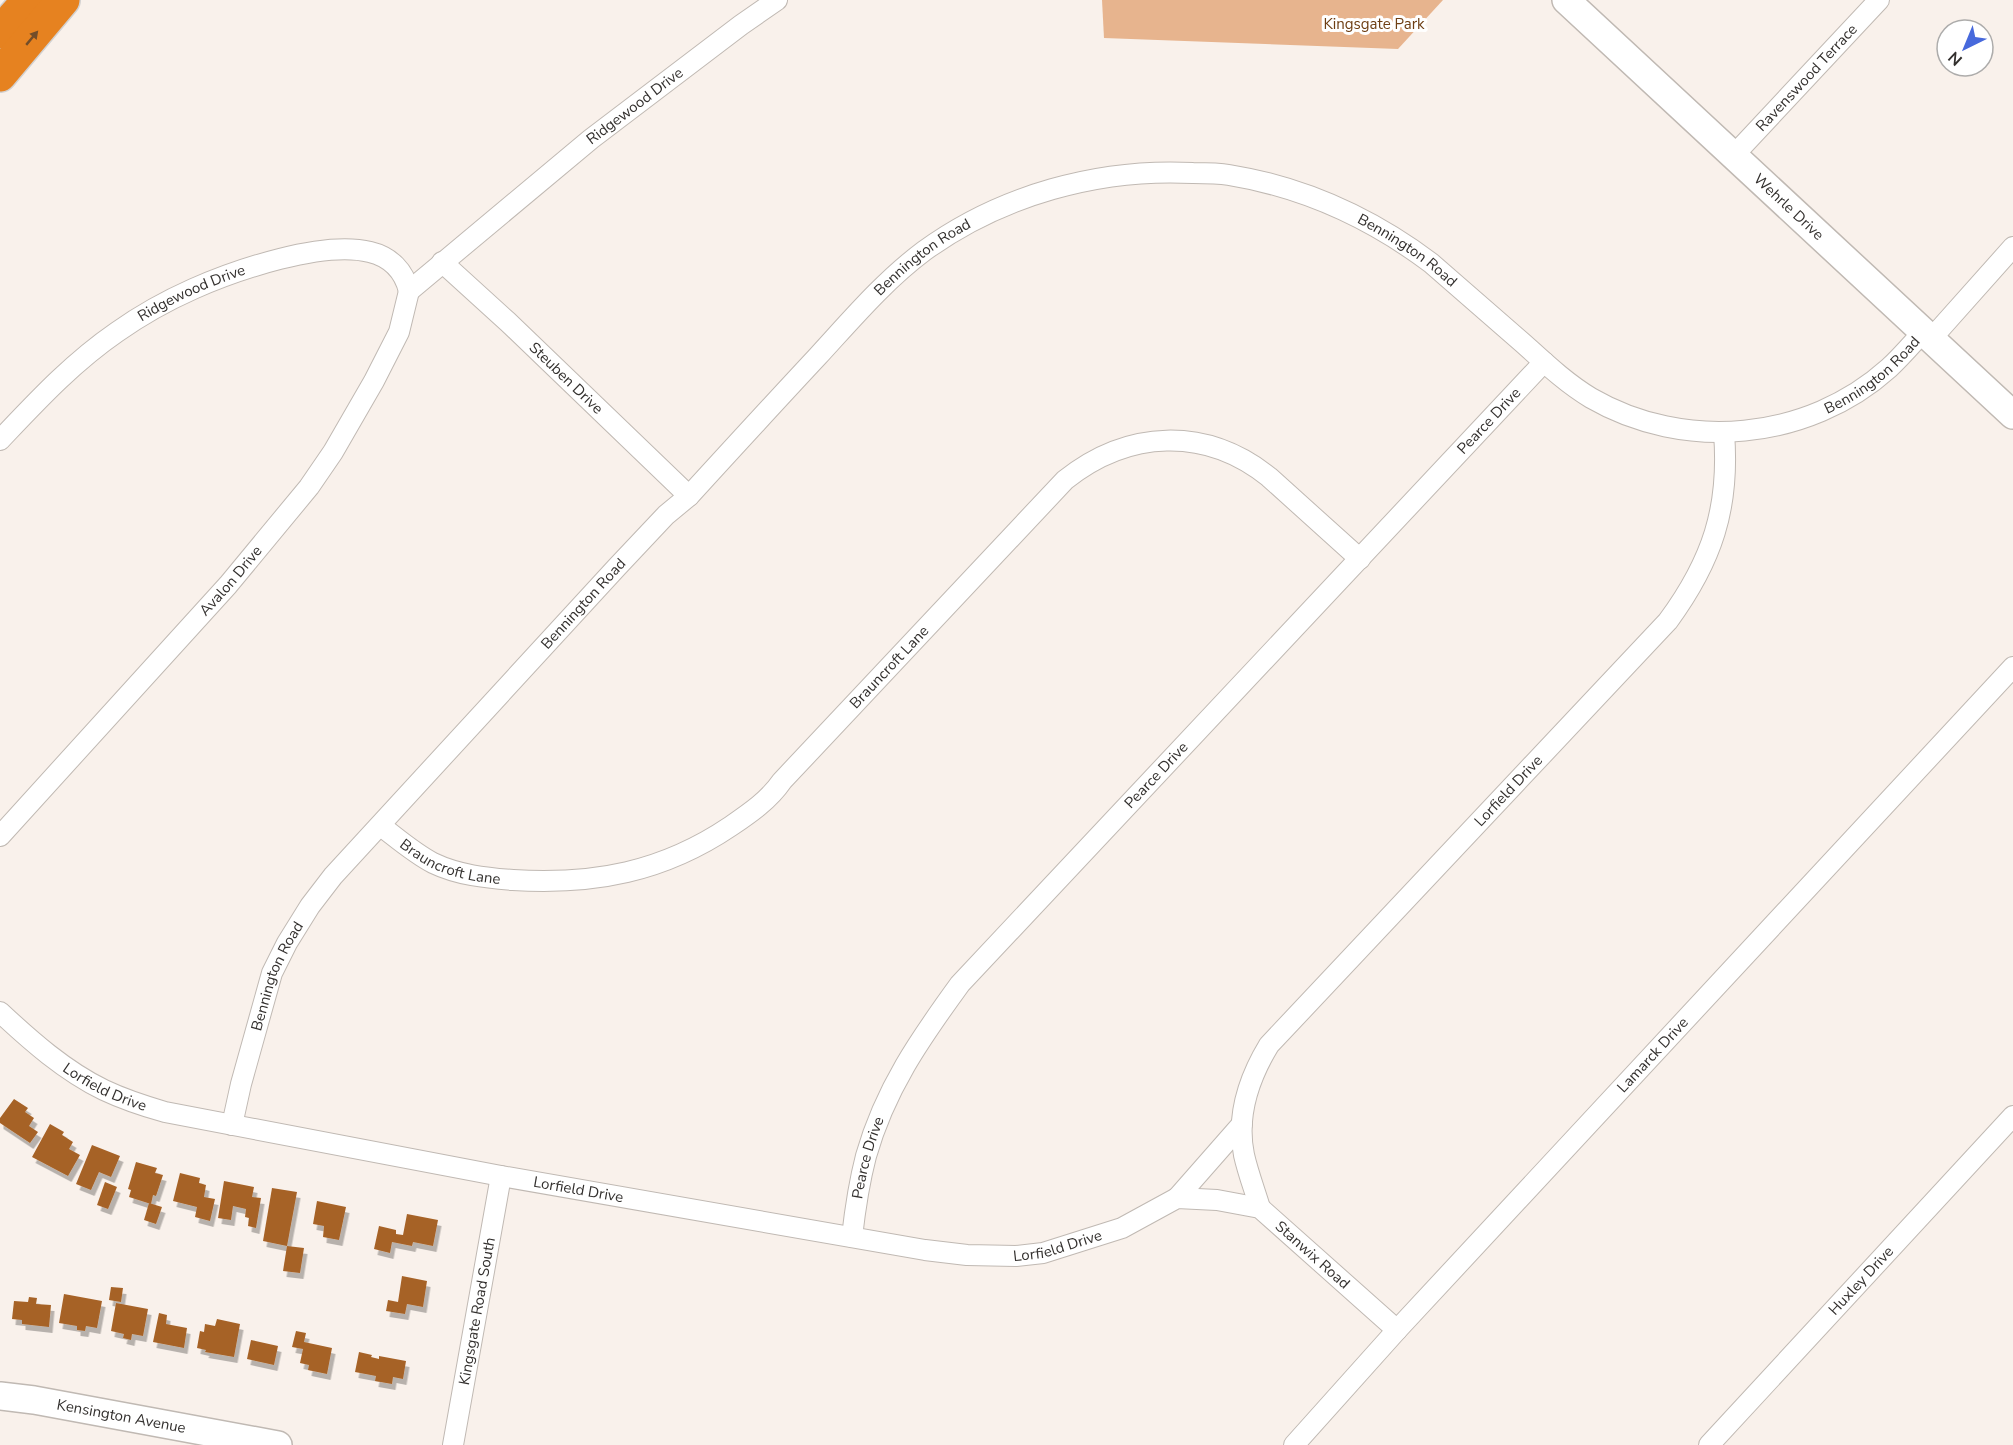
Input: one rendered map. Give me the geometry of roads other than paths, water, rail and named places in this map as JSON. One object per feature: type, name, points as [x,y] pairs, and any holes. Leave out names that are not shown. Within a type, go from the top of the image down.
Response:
[{"type":"highway","points":[[0,32],[29,0]]},
{"type":"highway","points":[[0,75],[63,0]]},
{"type":"street","name":"Ridgewood Drive","points":[[0,440],[68,369],[117,332],[154,308],[236,272],[282,259],[323,251],[370,252],[386,259],[400,270],[405,276],[409,291],[591,138],[777,0]]},
{"type":"street","name":"Wehrle Drive","points":[[1566,0],[2013,415]]},
{"type":"street","name":"Ravenswood Terrace","points":[[1734,155],[1879,0]]},
{"type":"street","name":"Bennington Road","points":[[232,1125],[240,1084],[272,974],[287,943],[310,906],[333,876],[617,567],[666,515],[689,496],[880,288],[925,250],[962,227],[1002,207],[1043,192],[1086,181],[1129,174],[1173,172],[1228,174],[1303,193],[1370,222],[1423,257],[1544,362],[1590,398],[1620,413],[1652,424],[1684,431],[1724,433],[1795,421],[1859,390],[1888,369],[1927,335],[2013,247]]},
{"type":"street","name":"Steuben Drive","points":[[442,262],[508,322],[689,496]]},
{"type":"street","name":"Avalon Drive","points":[[0,836],[228,585],[309,487],[333,452],[374,381],[399,332],[409,291]]},
{"type":"street","name":"Pearce Drive","points":[[852,1237],[866,1157],[878,1121],[901,1071],[919,1040],[960,984],[1544,362]]},
{"type":"street","name":"Lorfield Drive","points":[[1260,1209],[1244,1154],[1242,1124],[1248,1088],[1256,1066],[1269,1046],[1668,621],[1688,594],[1704,564],[1722,507],[1725,482],[1724,433]]},
{"type":"street","name":"Brauncroft Lane","points":[[381,826],[411,850],[434,863],[459,872],[492,878],[539,882],[626,874],[677,856],[715,837],[773,793],[1065,480],[1082,466],[1130,445],[1156,441],[1183,441],[1209,445],[1234,454],[1269,477],[1360,559]]},
{"type":"street","name":"Lamarck Drive","points":[[1294,1445],[1397,1330],[2013,668]]},
{"type":"street","name":"Lorfield Drive","points":[[0,1012],[37,1045],[78,1075],[102,1089],[165,1112],[501,1176],[967,1255],[1016,1256],[1043,1253],[1122,1228],[1176,1198],[1242,1124]]},
{"type":"street","name":"Huxley Drive","points":[[1709,1445],[2013,1116]]},
{"type":"street","name":"Kingsgate Road South","points":[[453,1445],[501,1176]]},
{"type":"street","name":"Stanwix Road","points":[[1176,1198],[1217,1200],[1260,1209],[1397,1330]]},
{"type":"street","name":"Kensington Avenue","points":[[0,1396],[34,1400],[278,1445]]},
{"type":"park label","name":"Kingsgate Park","points":[[1374,24]]}]
